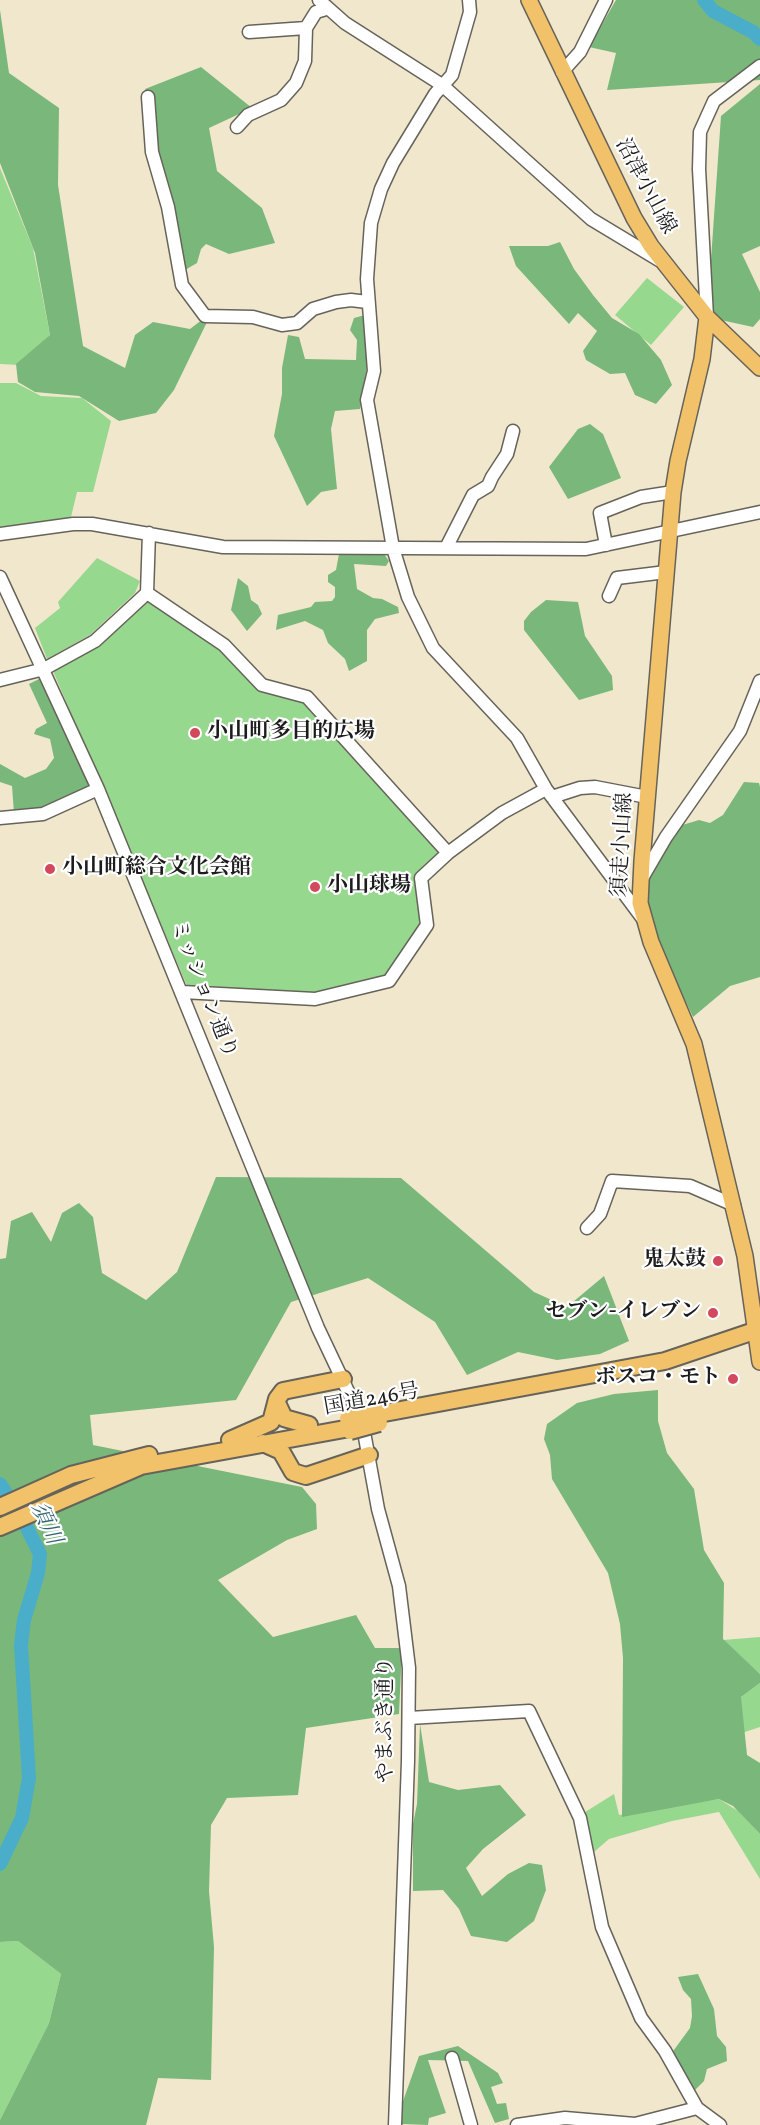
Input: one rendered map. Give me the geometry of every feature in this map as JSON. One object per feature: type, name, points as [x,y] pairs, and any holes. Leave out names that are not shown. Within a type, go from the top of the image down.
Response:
[{"type":"highway","name":"国道246号","points":[[0,1527],[104,1480],[155,1462],[263,1443],[379,1418],[640,1377],[694,1364],[759,1336]]},
{"type":"highway","points":[[230,1440],[268,1425],[273,1419],[283,1391],[343,1378]]},
{"type":"highway","points":[[277,1403],[287,1420],[309,1425]]},
{"type":"highway","name":"国道246号","points":[[0,1507],[92,1468],[309,1425],[349,1426]]},
{"type":"highway","points":[[288,1464],[289,1451],[298,1443],[349,1426]]},
{"type":"highway","points":[[263,1443],[281,1451],[288,1464],[298,1474],[306,1476],[369,1455]]},
{"type":"main road","name":"沼津小山線","points":[[529,0],[634,218],[663,262],[707,317],[760,368]]},
{"type":"main road","name":"須走小山線","points":[[707,317],[702,359],[673,492],[640,881],[644,920],[693,1044],[734,1205],[759,1336],[760,1362]]},
{"type":"street","points":[[469,0],[470,12],[452,75],[442,85],[393,163],[381,189],[371,223],[367,253],[367,302],[374,371],[367,400],[393,548],[408,597],[434,648],[518,738],[549,793],[644,920]]},
{"type":"street","points":[[562,72],[580,52],[606,0]]},
{"type":"street","points":[[237,127],[248,115],[281,100],[296,83],[305,61],[306,28],[322,4],[442,85],[573,206],[663,262]]},
{"type":"street","points":[[249,32],[306,28]]},
{"type":"street","points":[[707,317],[699,169],[700,132],[706,114],[725,91],[760,66]]},
{"type":"street","points":[[148,97],[152,152],[168,207],[183,285],[205,316],[253,317],[282,325],[297,323],[313,309],[336,302],[351,300],[367,302]]},
{"type":"street","points":[[446,548],[473,495],[488,486],[507,454],[513,431]]},
{"type":"street","points":[[606,545],[600,513],[641,497],[673,492]]},
{"type":"street","points":[[0,534],[73,524],[109,526],[223,547],[586,549],[760,512]]},
{"type":"street","points":[[0,680],[44,669],[96,640],[147,593],[149,533]]},
{"type":"street","points":[[609,596],[616,578],[666,572]]},
{"type":"street","name":"ミッション通り","points":[[0,577],[98,789],[318,1328]]},
{"type":"street","points":[[147,593],[224,645],[262,685],[306,697],[448,853]]},
{"type":"street","points":[[640,881],[666,837],[740,731],[760,681]]},
{"type":"street","points":[[182,992],[315,999],[389,981],[427,925],[421,878],[448,853],[502,813],[549,793],[580,788],[595,787],[647,797]]},
{"type":"street","points":[[0,818],[43,814],[98,789]]},
{"type":"street","points":[[587,1228],[600,1214],[612,1181],[690,1186],[734,1205]]},
{"type":"street","name":"やまぶき通り","points":[[318,1328],[362,1421],[378,1509],[399,1586],[408,1654],[409,1718],[395,2125]]},
{"type":"street","points":[[409,1718],[529,1711],[580,1818],[602,1927],[641,2018],[665,2051],[700,2115]]},
{"type":"street","points":[[452,2058],[471,2125]]},
{"type":"street","points":[[517,2125],[566,2118],[635,2124],[700,2115],[720,2125]]},
{"type":"green space","points":[[616,0],[760,0],[760,80],[607,90],[616,53],[589,47]]},
{"type":"green space","points":[[0,10],[9,73],[59,108],[58,185],[83,346],[125,368],[135,335],[153,322],[190,329],[203,319],[207,322],[174,390],[156,413],[119,421],[79,396],[35,392],[18,382],[16,364],[50,335],[35,253],[0,163]]},
{"type":"green space","points":[[201,67],[252,108],[209,128],[217,171],[262,208],[275,243],[229,254],[206,244],[201,249],[197,263],[185,270],[145,89]]},
{"type":"green space","points":[[760,84],[760,246],[742,254],[760,292],[760,319],[753,327],[707,317],[721,116]]},
{"type":"green space","points":[[0,168],[33,248],[50,335],[19,365],[0,364]]},
{"type":"green space","points":[[560,242],[574,269],[612,318],[639,334],[661,360],[672,385],[656,404],[635,395],[625,373],[610,374],[586,360],[583,351],[597,331],[578,313],[569,324],[516,266],[509,246],[548,246]]},
{"type":"green space","points":[[647,278],[684,307],[651,345],[615,315]]},
{"type":"green space","points":[[365,315],[368,361],[360,409],[335,411],[331,429],[337,489],[321,492],[307,506],[274,436],[282,394],[282,368],[288,335],[299,337],[305,359],[356,360],[357,340],[350,330],[354,318]]},
{"type":"green space","points":[[0,383],[16,383],[41,396],[82,398],[111,421],[93,492],[77,492],[71,517],[0,530]]},
{"type":"green space","points":[[590,424],[603,434],[621,478],[568,499],[549,467],[578,429]]},
{"type":"green space","points":[[378,552],[384,554],[389,561],[386,566],[354,564],[357,589],[373,598],[382,599],[398,607],[399,613],[375,619],[367,630],[367,661],[349,671],[345,659],[328,643],[323,630],[305,621],[276,630],[278,615],[311,607],[315,602],[332,601],[335,597],[335,587],[328,582],[328,575],[336,570],[339,554]]},
{"type":"green space","points":[[97,558],[140,581],[135,593],[90,635],[47,659],[35,628],[60,608],[58,602]]},
{"type":"green space","points":[[238,578],[248,586],[251,600],[258,605],[262,614],[247,631],[231,610]]},
{"type":"green space","points":[[144,600],[150,600],[226,652],[261,689],[303,700],[440,849],[440,854],[417,876],[423,924],[384,978],[314,995],[187,986],[53,671]]},
{"type":"green space","points":[[546,600],[578,602],[585,636],[612,676],[613,690],[579,700],[524,630],[524,621]]},
{"type":"green space","points":[[45,676],[95,790],[55,813],[14,813],[12,786],[0,782],[0,764],[25,778],[46,769],[54,758],[50,739],[34,734],[36,729],[47,723],[29,684]]},
{"type":"green space","points":[[744,782],[759,783],[760,787],[760,977],[730,986],[693,1017],[646,919],[646,880],[679,826],[699,820],[710,823],[723,815]]},
{"type":"green space","points":[[216,1177],[401,1178],[534,1292],[567,1307],[604,1276],[629,1341],[600,1354],[557,1360],[518,1352],[467,1375],[435,1322],[368,1278],[291,1302],[236,1400],[90,1415],[93,1445],[302,1487],[316,1504],[317,1529],[287,1540],[218,1580],[273,1637],[356,1615],[375,1648],[402,1648],[399,1714],[306,1728],[298,1795],[227,1798],[211,1825],[209,1891],[214,1947],[211,2080],[158,2078],[146,2125],[0,2125],[0,2120],[49,2023],[61,1974],[18,1941],[0,1942],[0,1259],[6,1258],[11,1221],[32,1212],[51,1242],[62,1213],[79,1203],[93,1217],[102,1273],[146,1300],[177,1272]]},
{"type":"green space","points":[[658,1390],[658,1421],[667,1453],[694,1489],[704,1550],[724,1583],[723,1639],[760,1674],[760,1683],[741,1697],[747,1755],[760,1763],[760,1834],[733,1806],[719,1799],[622,1817],[623,1658],[620,1624],[608,1573],[552,1479],[550,1455],[544,1439],[547,1424],[577,1403],[614,1394]]},
{"type":"green space","points":[[760,1637],[760,1674],[723,1640]]},
{"type":"green space","points":[[760,1683],[760,1727],[739,1734],[741,1697]]},
{"type":"green space","points":[[420,1724],[429,1782],[458,1790],[500,1785],[526,1815],[483,1849],[466,1868],[482,1896],[508,1874],[529,1863],[542,1865],[546,1890],[534,1921],[507,1942],[471,1936],[459,1909],[443,1890],[413,1891],[413,1824],[417,1804]]},
{"type":"green space","points":[[614,1794],[619,1815],[719,1799],[738,1811],[760,1834],[760,1879],[719,1812],[672,1821],[609,1839],[594,1852],[582,1814]]},
{"type":"green space","points":[[18,1941],[61,1974],[49,2023],[0,2120],[0,1942]]},
{"type":"green space","points":[[698,1974],[714,2009],[717,2036],[726,2047],[727,2061],[707,2069],[704,2081],[693,2092],[671,2054],[690,2028],[692,2016],[691,1999],[683,1990],[678,1977]]},
{"type":"green space","points":[[458,2046],[498,2073],[503,2083],[491,2087],[497,2104],[506,2103],[509,2119],[495,2123],[468,2061],[428,2060],[446,2113],[429,2118],[428,2125],[402,2124],[402,2104],[419,2056]]},
{"type":"waterway","points":[[704,0],[713,11],[753,32],[760,39]]},
{"type":"waterway","name":"須川","points":[[0,1484],[20,1514],[40,1554],[38,1573],[24,1620],[21,1645],[29,1778],[22,1818],[0,1864]]},
{"type":"place","name":"小山町多目的広場","points":[[195,733]]},
{"type":"place","name":"小山町総合文化会館","points":[[50,869]]},
{"type":"place","name":"小山球場","points":[[315,887]]},
{"type":"place","name":"鬼太鼓","points":[[718,1261]]},
{"type":"place","name":"セブン-イレブン","points":[[713,1313]]},
{"type":"place","name":"ボスコ・モト","points":[[733,1379]]}]
